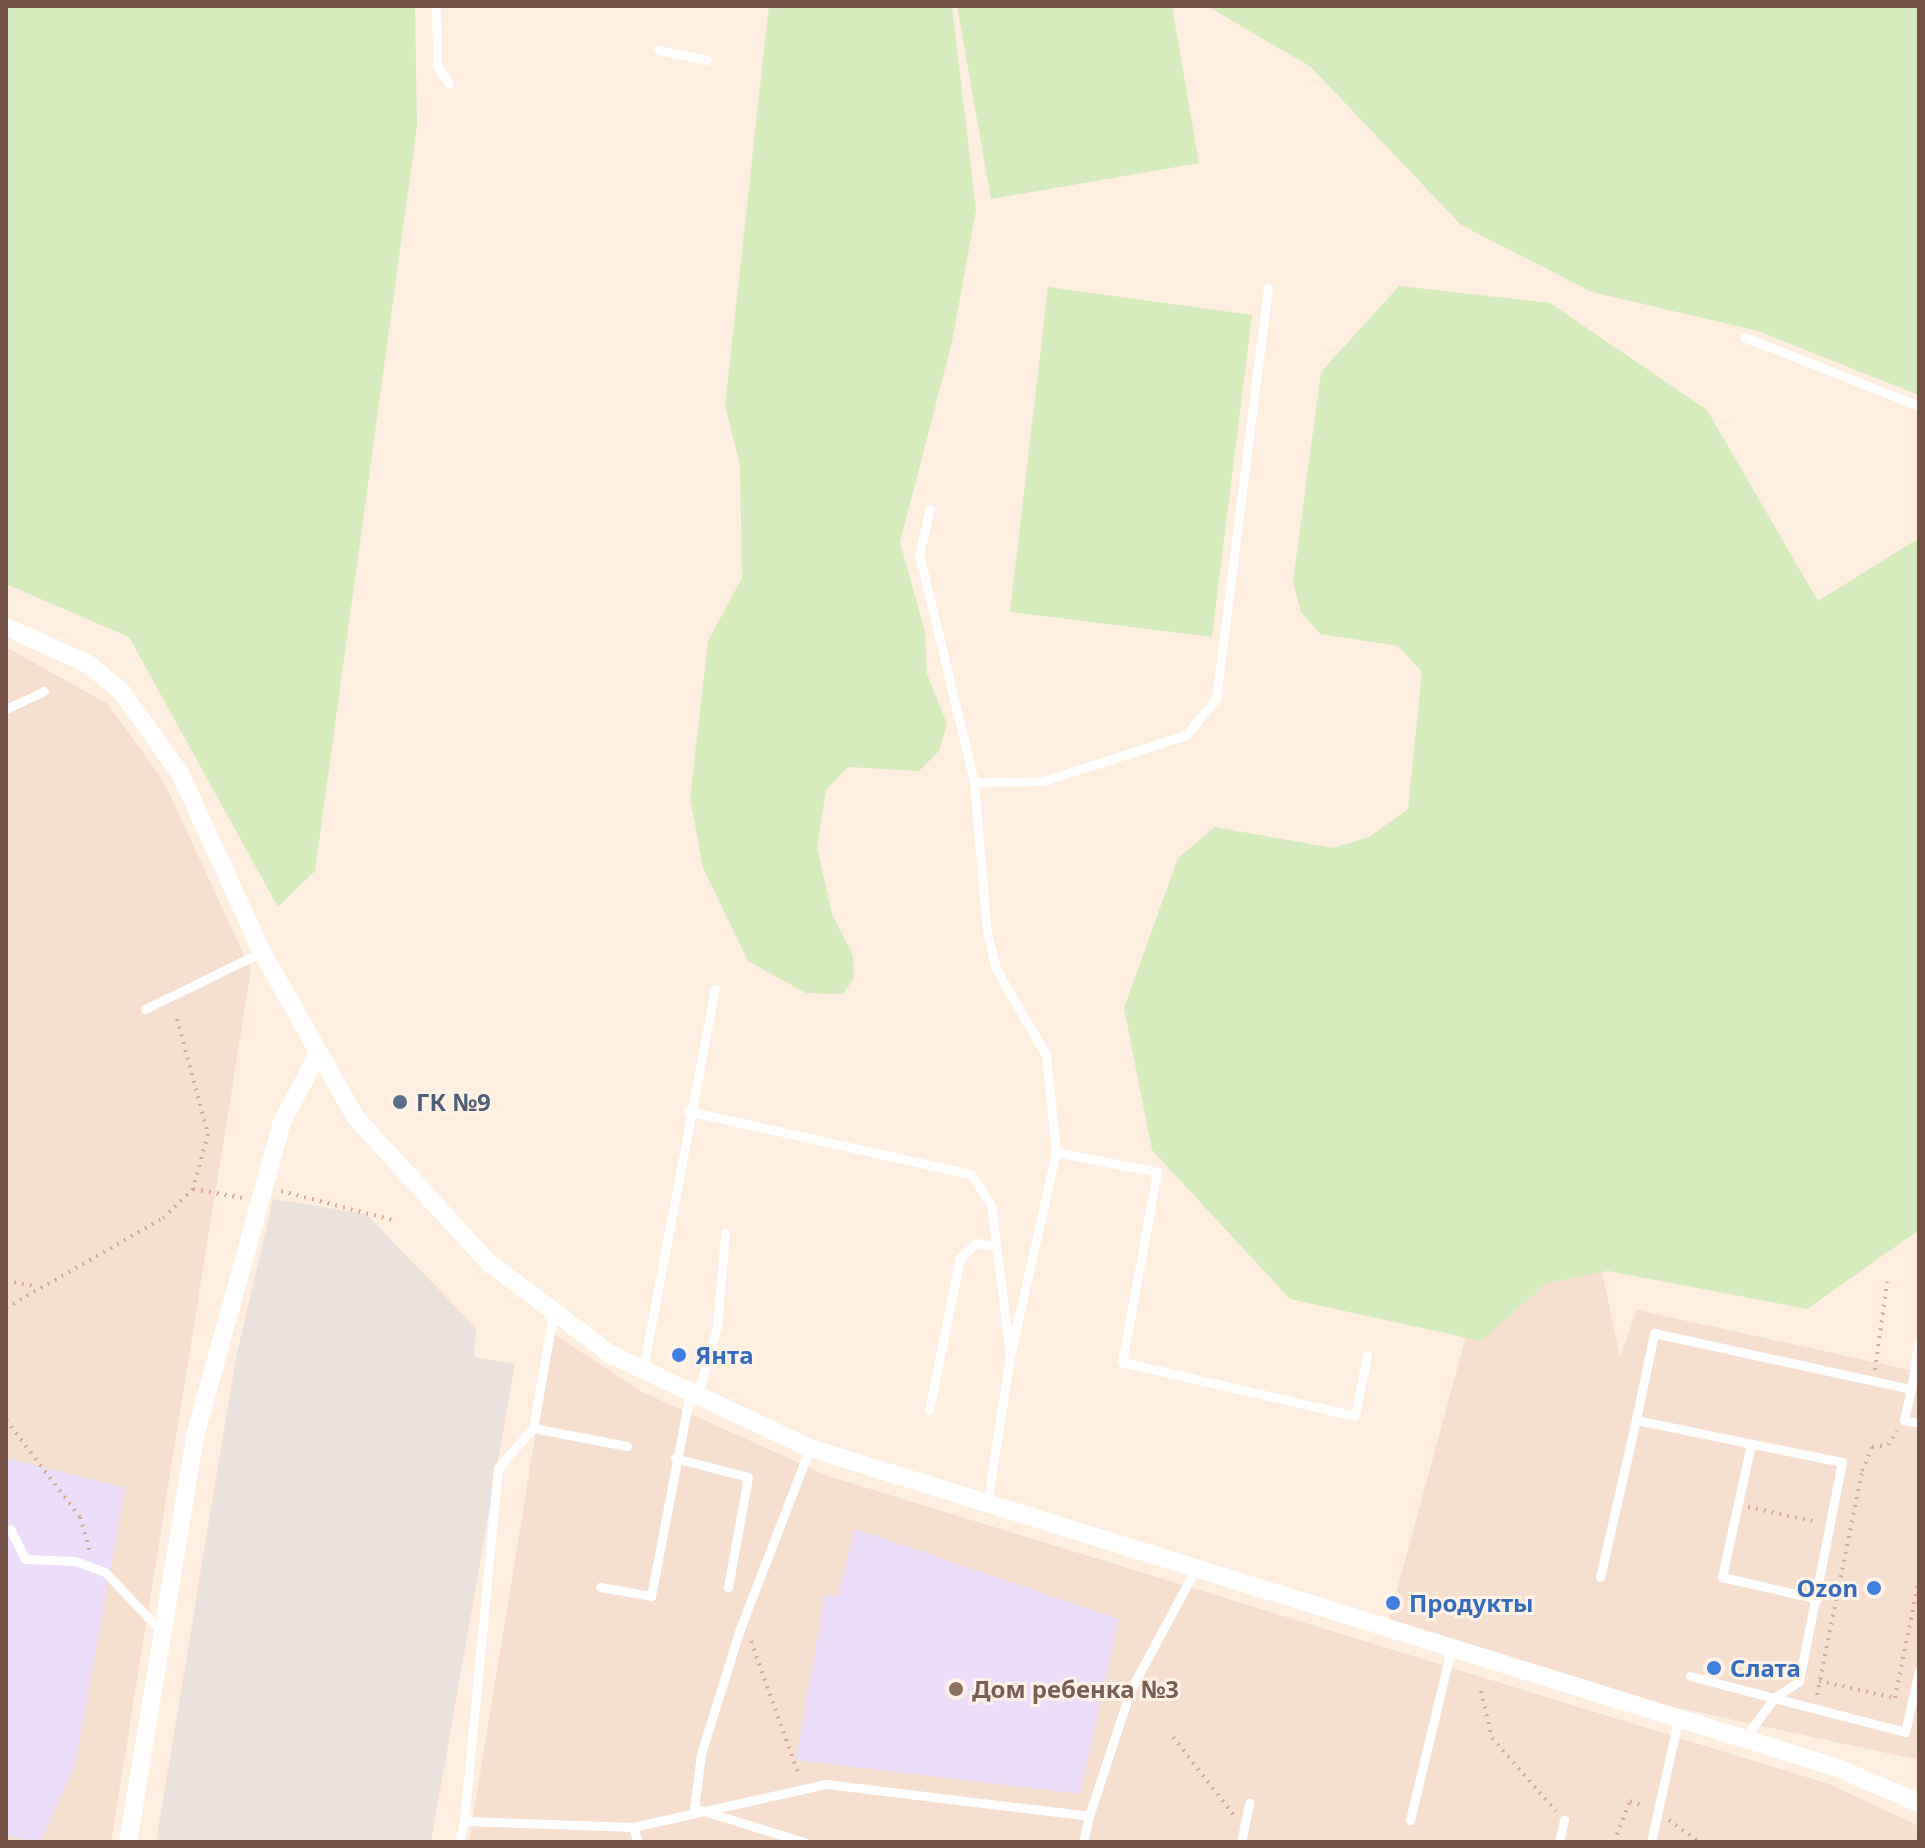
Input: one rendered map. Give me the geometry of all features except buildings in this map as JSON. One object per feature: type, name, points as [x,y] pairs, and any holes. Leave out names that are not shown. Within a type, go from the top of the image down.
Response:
[{"type":"street","points":[[6,627],[88,664],[152,729],[316,1058],[418,1193],[553,1315],[643,1373],[810,1448],[987,1508],[1195,1570],[1450,1653],[1835,1767],[1919,1803]]},
{"type":"street","points":[[128,1842],[195,1436],[282,1122],[316,1058]]},
{"type":"lane","points":[[436,6],[437,66],[449,83]]},
{"type":"lane","points":[[658,50],[707,60]]},
{"type":"lane","points":[[974,782],[1043,781],[1135,756],[1186,735],[1216,699],[1268,288]]},
{"type":"lane","points":[[1744,337],[1919,406]]},
{"type":"lane","points":[[930,509],[919,554],[974,782],[987,933],[996,969],[1046,1055],[1056,1152],[1010,1356],[987,1508]]},
{"type":"lane","points":[[6,709],[44,691]]},
{"type":"lane","points":[[145,1009],[262,952]]},
{"type":"lane","points":[[643,1373],[688,1111],[715,989]]},
{"type":"lane","points":[[688,1111],[971,1174],[991,1205],[1010,1356]]},
{"type":"lane","points":[[1056,1152],[1157,1172],[1122,1362],[1355,1416],[1367,1355]]},
{"type":"lane","points":[[600,1587],[651,1596],[675,1458],[717,1327],[725,1233]]},
{"type":"lane","points":[[929,1410],[960,1258],[976,1243],[996,1246]]},
{"type":"lane","points":[[459,1842],[464,1821],[498,1468],[533,1428],[553,1315]]},
{"type":"lane","points":[[1600,1577],[1654,1333],[1911,1389]]},
{"type":"lane","points":[[1919,1342],[1904,1420],[1919,1423]]},
{"type":"lane","points":[[1636,1420],[1842,1462],[1818,1599],[1799,1681],[1774,1698],[1744,1740]]},
{"type":"lane","points":[[533,1428],[627,1446]]},
{"type":"lane","points":[[1751,1444],[1722,1577],[1818,1599]]},
{"type":"lane","points":[[694,1808],[701,1754],[743,1620],[810,1448]]},
{"type":"lane","points":[[675,1458],[748,1477],[728,1587]]},
{"type":"lane","points":[[10,1529],[25,1559],[95,1568],[133,1596],[163,1634]]},
{"type":"lane","points":[[1083,1842],[1130,1691],[1195,1570]]},
{"type":"lane","points":[[1410,1820],[1450,1653]]},
{"type":"lane","points":[[1690,1676],[1905,1732],[1919,1671]]},
{"type":"lane","points":[[1651,1842],[1678,1720]]},
{"type":"lane","points":[[464,1821],[633,1827],[694,1808],[826,1784],[1089,1816]]},
{"type":"lane","points":[[1241,1842],[1249,1803]]},
{"type":"lane","points":[[694,1808],[804,1842]]},
{"type":"lane","points":[[1559,1842],[1564,1820]]},
{"type":"lane","points":[[633,1827],[638,1842]]},
{"type":"path","points":[[6,1308],[37,1287],[163,1218],[193,1189],[208,1134],[177,1019]]},
{"type":"path","points":[[263,1187],[392,1220]]},
{"type":"path","points":[[193,1189],[247,1198]]},
{"type":"path","points":[[6,1281],[37,1287]]},
{"type":"path","points":[[1873,1380],[1887,1282]]},
{"type":"path","points":[[6,1420],[80,1517],[95,1568]]},
{"type":"path","points":[[1814,1709],[1851,1530],[1872,1447],[1888,1445],[1904,1420]]},
{"type":"path","points":[[1737,1504],[1851,1530]]},
{"type":"path","points":[[1819,1681],[1895,1698],[1919,1579]]},
{"type":"path","points":[[743,1620],[803,1788]]},
{"type":"path","points":[[1481,1691],[1492,1738],[1564,1820]]},
{"type":"path","points":[[1173,1737],[1244,1829]]},
{"type":"path","points":[[1614,1842],[1630,1801],[1656,1810],[1699,1842]]},
{"type":"shaded area","points":[[6,647],[108,704],[164,782],[251,970],[111,1842],[6,1842]]},
{"type":"shaded area","points":[[273,1199],[366,1214],[476,1328],[474,1357],[515,1364],[431,1842],[156,1842],[236,1358]]},
{"type":"shaded area","points":[[1491,1244],[1601,1267],[1620,1357],[1637,1310],[1919,1372],[1919,1760],[1540,1678],[1386,1631]]},
{"type":"shaded area","points":[[552,1333],[642,1392],[828,1476],[1829,1784],[1919,1826],[1919,1842],[469,1842]]},
{"type":"shaded area","points":[[6,1458],[125,1488],[76,1761],[41,1842],[6,1836]]},
{"type":"shaded area","name":"Дом ребенка №3","points":[[855,1529],[1119,1619],[1080,1794],[796,1760],[825,1594],[838,1596]]},
{"type":"green space","points":[[6,6],[415,6],[417,126],[315,871],[278,907],[129,637],[6,584]]},
{"type":"green space","points":[[769,6],[952,6],[976,210],[952,342],[900,542],[925,632],[927,674],[947,724],[939,751],[919,771],[848,767],[826,790],[817,847],[832,914],[853,955],[854,978],[843,994],[806,993],[748,961],[703,868],[690,798],[708,641],[742,578],[740,465],[725,405]]},
{"type":"green space","points":[[957,6],[1172,6],[1199,163],[991,199]]},
{"type":"green space","points":[[1207,6],[1919,6],[1919,395],[1758,331],[1592,292],[1461,225],[1311,67]]},
{"type":"green space","points":[[1399,286],[1550,303],[1707,410],[1818,601],[1919,538],[1919,1230],[1807,1309],[1608,1271],[1547,1283],[1481,1341],[1290,1299],[1152,1150],[1124,1008],[1178,858],[1215,827],[1333,848],[1369,837],[1408,809],[1422,672],[1398,646],[1320,634],[1301,612],[1293,582],[1321,372]]},
{"type":"green space","points":[[1048,287],[1252,315],[1212,637],[1010,612]]},
{"type":"place","name":"ГК №9","points":[[400,1102]]},
{"type":"place","name":"Янта","points":[[679,1355]]},
{"type":"place","name":"Ozon","points":[[1874,1588]]},
{"type":"place","name":"Продукты","points":[[1393,1603]]},
{"type":"place","name":"Слата","points":[[1714,1668]]},
{"type":"place","name":"Дом ребенка №3","points":[[956,1689]]}]
